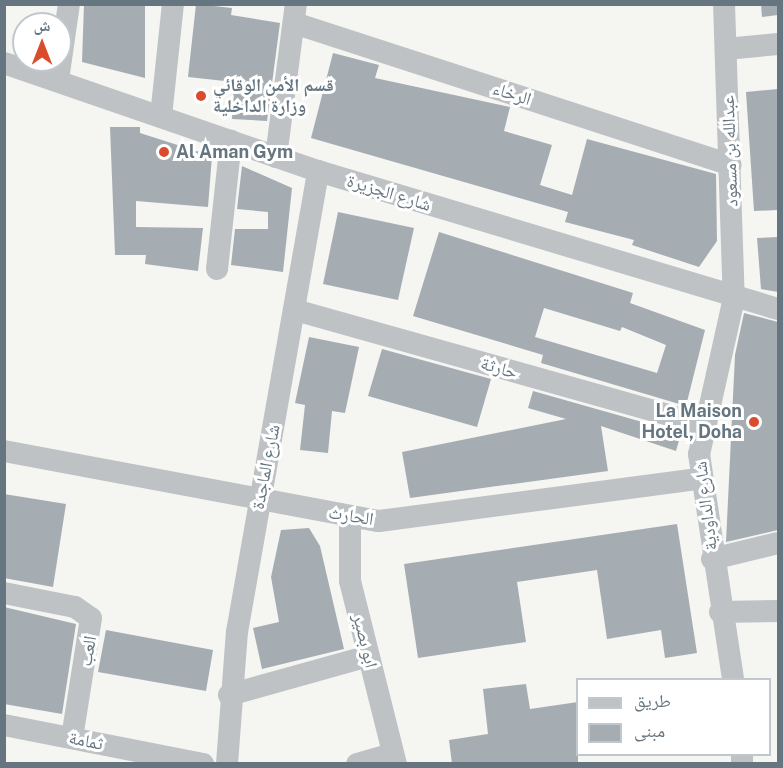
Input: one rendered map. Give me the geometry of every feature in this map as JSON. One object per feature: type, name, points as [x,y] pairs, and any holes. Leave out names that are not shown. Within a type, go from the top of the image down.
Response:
[{"type":"street","points":[[58,80],[69,4]]},
{"type":"street","points":[[161,116],[173,4]]},
{"type":"street","name":"عبدالله بن مسعود","points":[[724,4],[734,298]]},
{"type":"street","points":[[276,157],[295,14]]},
{"type":"street","name":"الرخاء","points":[[295,14],[731,165]]},
{"type":"street","points":[[726,49],[778,44]]},
{"type":"street","name":"شارع الجزيرة","points":[[4,63],[318,171],[734,298],[778,309]]},
{"type":"street","points":[[217,269],[231,141]]},
{"type":"street","name":"شارع الماجدة","points":[[227,764],[229,695],[260,496],[318,171]]},
{"type":"street","name":"شارع الداودية","points":[[733,678],[700,479],[703,425],[734,298]]},
{"type":"street","name":"حارثة","points":[[295,310],[703,425]]},
{"type":"street","name":"الحارث","points":[[4,451],[260,496],[350,517],[393,521],[700,479]]},
{"type":"street","name":"ابو بصير","points":[[350,517],[348,563],[394,759]]},
{"type":"street","points":[[712,559],[778,543]]},
{"type":"street","name":"العب","points":[[4,593],[75,607],[91,618],[72,738]]},
{"type":"street","points":[[720,612],[778,611]]},
{"type":"street","points":[[229,695],[369,657]]},
{"type":"street","name":"ثمامة","points":[[4,725],[203,764]]},
{"type":"street","points":[[357,764],[394,759]]},
{"type":"building","points":[[84,4],[145,4],[145,78],[82,62]]},
{"type":"building","points":[[196,4],[232,8],[231,15],[280,23],[267,121],[232,119],[234,82],[188,77]]},
{"type":"building","points":[[761,4],[778,4],[778,15],[762,17]]},
{"type":"building","points":[[333,53],[379,65],[375,78],[510,107],[504,131],[552,145],[540,185],[572,195],[587,139],[716,174],[717,241],[699,267],[632,245],[634,240],[565,222],[568,212],[311,138]]},
{"type":"building","points":[[778,89],[778,210],[754,211],[746,92]]},
{"type":"building","points":[[110,127],[140,127],[140,133],[212,156],[208,207],[136,201],[136,227],[203,228],[198,271],[145,264],[146,255],[115,255]]},
{"type":"building","points":[[242,166],[292,188],[283,272],[231,265],[235,229],[268,229],[268,212],[237,209]]},
{"type":"building","points":[[338,212],[414,228],[398,300],[323,284]]},
{"type":"building","points":[[439,232],[633,293],[630,303],[705,330],[686,406],[541,363],[543,355],[413,316]],"holes":[[[544,308],[620,331],[622,327],[666,345],[657,373],[535,337]]]},
{"type":"building","points":[[778,237],[778,292],[761,289],[757,238]]},
{"type":"building","name":"La Maison Hotel, Doha","points":[[744,313],[778,322],[778,530],[726,542],[735,355]]},
{"type":"building","points":[[309,337],[359,347],[345,413],[332,411],[328,453],[300,450],[305,405],[295,403]]},
{"type":"building","points":[[382,349],[491,379],[477,427],[368,396]]},
{"type":"building","points":[[533,391],[681,433],[676,451],[601,426],[608,471],[410,498],[402,452],[566,419],[528,408]]},
{"type":"building","points":[[4,494],[66,504],[53,587],[4,578]]},
{"type":"building","points":[[677,524],[697,653],[665,658],[661,630],[607,639],[597,570],[517,582],[526,642],[418,658],[404,564]]},
{"type":"building","points":[[309,528],[320,546],[344,649],[262,669],[253,628],[279,622],[271,577],[281,530]]},
{"type":"building","points":[[4,607],[76,624],[62,714],[4,704]]},
{"type":"building","points":[[106,630],[213,650],[206,691],[98,672]]},
{"type":"building","points":[[526,684],[530,709],[576,702],[578,764],[452,764],[449,740],[488,734],[483,689]]},
{"type":"place","name":"قسم الأمن الوقائي وزارة الداخلية","points":[[201,96]]},
{"type":"place","name":"Al Aman Gym","points":[[164,152]]},
{"type":"place","name":"La Maison Hotel, Doha","points":[[754,422]]}]
